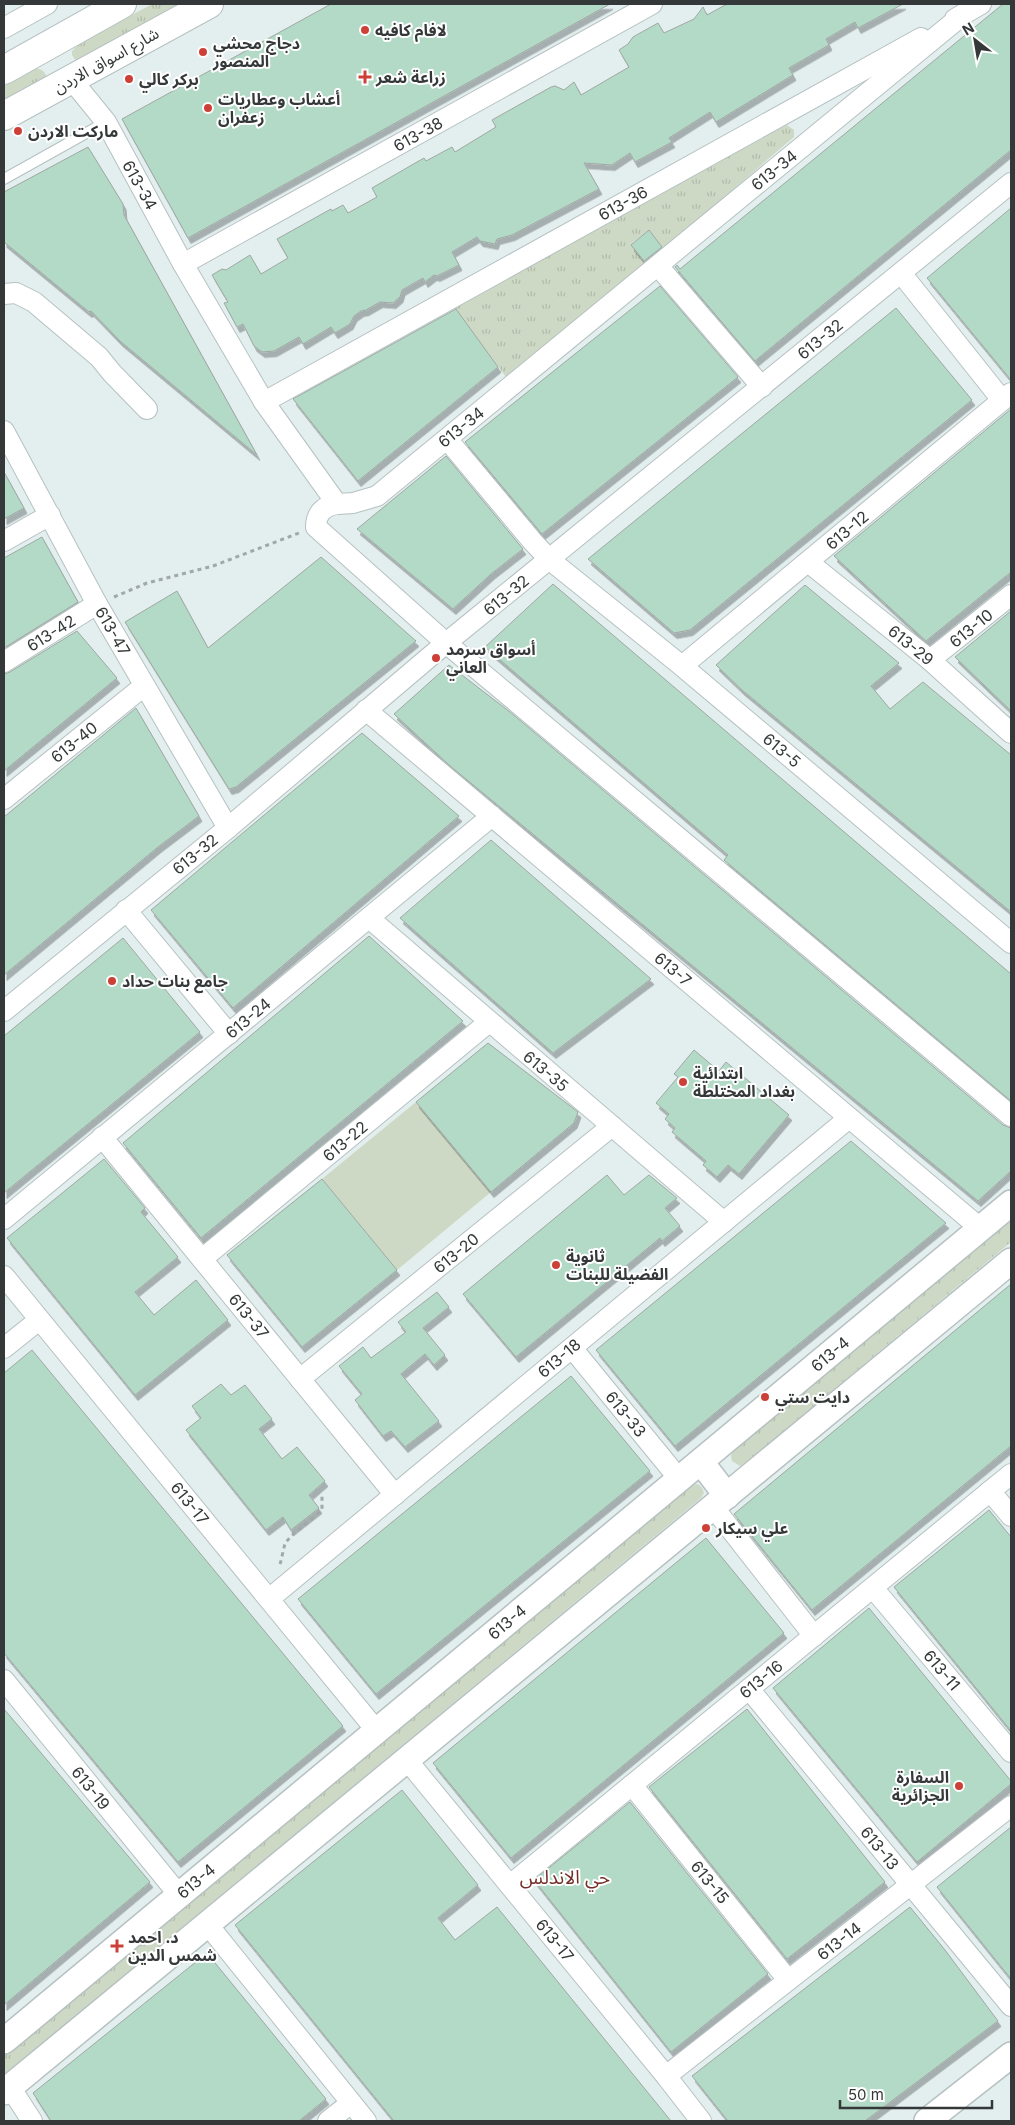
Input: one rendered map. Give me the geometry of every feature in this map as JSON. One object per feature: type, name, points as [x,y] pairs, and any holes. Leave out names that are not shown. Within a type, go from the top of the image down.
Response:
[{"type":"main road","points":[[4,70],[122,4]]},
{"type":"main road","name":"شارع اسواق الاردن","points":[[4,116],[209,4]]},
{"type":"main road","points":[[49,45],[71,80]]},
{"type":"street","points":[[4,28],[47,4]]},
{"type":"street","name":"613-38","points":[[183,264],[652,4]]},
{"type":"street","name":"613-34","points":[[71,80],[106,122],[183,264],[264,402],[337,504],[353,503],[377,496],[973,9]]},
{"type":"street","name":"613-36","points":[[264,402],[973,9]]},
{"type":"street","name":"613-32","points":[[4,1011],[228,828],[446,643],[1011,183]]},
{"type":"street","points":[[658,266],[762,387]]},
{"type":"street","points":[[900,274],[1007,396]]},
{"type":"street","points":[[4,294],[16,293],[34,302],[99,356],[112,373],[147,409]]},
{"type":"street","name":"613-12","points":[[682,666],[1007,396]]},
{"type":"street","name":"613-47","points":[[4,431],[97,604],[228,828]]},
{"type":"street","name":"613-5","points":[[448,439],[550,560],[682,666],[1011,943]]},
{"type":"street","points":[[337,504],[328,506],[320,511],[316,520],[316,527],[446,643],[1011,1116]]},
{"type":"street","points":[[4,541],[50,516]]},
{"type":"street","name":"613-29","points":[[808,562],[930,660],[1011,733]]},
{"type":"street","name":"613-10","points":[[930,660],[1011,595]]},
{"type":"street","name":"613-42","points":[[4,662],[97,604]]},
{"type":"street","name":"613-40","points":[[4,799],[144,686]]},
{"type":"street","name":"613-7","points":[[366,710],[980,1228]]},
{"type":"street","name":"613-24","points":[[4,1219],[492,816]]},
{"type":"street","points":[[126,910],[228,1034]]},
{"type":"street","name":"613-35","points":[[369,918],[724,1222]]},
{"type":"street","name":"613-22","points":[[202,1259],[489,1022]]},
{"type":"street","name":"613-18","points":[[269,1599],[850,1118]]},
{"type":"street","name":"613-20","points":[[300,1379],[612,1126]]},
{"type":"street","name":"613-37","points":[[102,1138],[395,1495]]},
{"type":"street","name":"613-4","points":[[4,2041],[1011,1203]]},
{"type":"street","points":[[32,2121],[7,2089],[1011,1262]]},
{"type":"street","name":"613-17","points":[[4,1276],[38,1320],[376,1730]]},
{"type":"street","points":[[4,1348],[38,1320]]},
{"type":"street","name":"613-33","points":[[572,1348],[680,1480]]},
{"type":"street","points":[[700,1462],[720,1502],[814,1636]]},
{"type":"street","name":"613-16","points":[[510,1885],[1011,1474]]},
{"type":"street","points":[[990,1491],[1011,1516]]},
{"type":"street","name":"613-11","points":[[872,1588],[1011,1752]]},
{"type":"street","name":"613-19","points":[[4,1680],[179,1895]]},
{"type":"street","name":"613-13","points":[[750,1689],[1011,2006]]},
{"type":"street","name":"613-17","points":[[408,1760],[701,2121]]},
{"type":"street","name":"613-15","points":[[632,1785],[788,1980]]},
{"type":"street","name":"613-14","points":[[666,2076],[1011,1806]]},
{"type":"street","points":[[208,1925],[366,2121]]},
{"type":"street","points":[[927,2121],[1011,2055]]},
{"type":"street","points":[[328,2121],[351,2103]]},
{"type":"lane","points":[[4,179],[106,122]]},
{"type":"path","points":[[97,604],[146,583],[213,566],[316,527]]},
{"type":"path","points":[[287,1584],[278,1572],[285,1544],[294,1533],[312,1521],[322,1509],[322,1496]]},
{"type":"green space","points":[[152,4],[191,4],[76,61],[72,51],[79,44]]},
{"type":"green space","points":[[36,68],[44,72],[47,80],[4,107],[4,86]]},
{"type":"green space","points":[[787,125],[794,130],[794,137],[663,249],[649,230],[631,244],[645,263],[506,377],[452,305]]},
{"type":"green space","points":[[416,1102],[491,1192],[397,1270],[322,1179]]},
{"type":"green space","points":[[1011,1221],[1011,1242],[746,1462],[740,1466],[732,1461],[731,1456],[734,1450]]},
{"type":"green space","points":[[698,1484],[704,1493],[701,1498],[4,2075],[4,2053],[692,1485]]},
{"type":"building","points":[[331,4],[610,4],[188,238],[122,119]]},
{"type":"building","points":[[727,4],[903,4],[858,28],[855,22],[826,39],[829,45],[789,68],[793,75],[716,122],[710,112],[669,138],[672,142],[635,162],[630,153],[612,165],[584,163],[599,189],[512,235],[497,239],[495,244],[480,241],[477,237],[452,252],[459,265],[437,276],[434,275],[425,282],[423,278],[402,290],[400,297],[393,303],[380,302],[361,311],[354,316],[350,324],[335,333],[331,327],[303,344],[299,337],[274,351],[262,352],[254,346],[243,324],[237,327],[224,303],[228,302],[212,275],[222,269],[226,270],[250,255],[261,274],[288,258],[277,239],[331,209],[332,211],[343,205],[348,213],[377,197],[372,188],[424,158],[426,161],[452,147],[455,152],[496,127],[492,120],[551,87],[555,86],[564,90],[574,82],[581,95],[629,67],[619,50],[628,44],[633,37],[658,23],[664,33],[694,19],[703,7],[707,15]]},
{"type":"building","points":[[1003,4],[1011,4],[1011,150],[755,361],[675,267],[677,265],[680,269]]},
{"type":"building","points":[[88,147],[123,204],[124,215],[257,455],[120,341],[91,311],[89,312],[4,242],[4,192]]},
{"type":"building","points":[[1011,208],[1011,380],[927,278]]},
{"type":"building","points":[[649,230],[662,247],[644,261],[631,245]]},
{"type":"building","points":[[660,286],[738,377],[542,534],[465,442]]},
{"type":"building","points":[[896,308],[972,400],[690,630],[674,633],[588,559]]},
{"type":"building","points":[[456,309],[498,367],[358,481],[293,399]]},
{"type":"building","points":[[1011,409],[1011,572],[926,641],[834,556]]},
{"type":"building","points":[[446,456],[523,549],[491,574],[453,609],[357,529]]},
{"type":"building","points":[[4,472],[24,508],[4,519]]},
{"type":"building","points":[[42,537],[78,602],[4,648],[4,558]]},
{"type":"building","points":[[321,557],[416,641],[236,787],[229,789],[125,622],[177,591],[208,648]]},
{"type":"building","points":[[553,584],[1011,974],[1011,1101],[724,860],[728,855],[485,647]]},
{"type":"building","points":[[805,585],[899,663],[871,686],[890,709],[923,682],[1011,755],[1011,912],[742,690],[716,665]]},
{"type":"building","points":[[1011,611],[1011,711],[955,657]]},
{"type":"building","points":[[77,631],[117,678],[4,771],[4,674]]},
{"type":"building","points":[[449,665],[510,712],[1003,1125],[1011,1128],[1011,1171],[978,1201],[449,765],[394,714]]},
{"type":"building","points":[[136,708],[199,816],[158,847],[4,975],[4,817]]},
{"type":"building","points":[[362,733],[459,816],[233,1008],[151,910]]},
{"type":"building","points":[[491,840],[651,979],[553,1053],[400,918]]},
{"type":"building","points":[[369,936],[463,1021],[201,1238],[123,1143]]},
{"type":"building","points":[[123,938],[200,1032],[4,1193],[4,1036]]},
{"type":"building","points":[[488,1043],[578,1112],[574,1123],[491,1192],[416,1102]]},
{"type":"building","points":[[694,1050],[719,1071],[726,1062],[789,1115],[739,1174],[728,1165],[717,1177],[703,1165],[706,1161],[672,1132],[675,1128],[665,1119],[669,1114],[656,1103],[678,1077],[674,1074]]},
{"type":"building","points":[[851,1141],[946,1223],[675,1446],[596,1350]]},
{"type":"building","points":[[104,1159],[145,1208],[141,1212],[178,1257],[135,1292],[154,1315],[196,1280],[228,1320],[135,1395],[7,1238]]},
{"type":"building","points":[[607,1175],[624,1195],[649,1175],[677,1198],[665,1208],[680,1226],[662,1241],[660,1238],[516,1357],[463,1294]]},
{"type":"building","points":[[322,1179],[397,1270],[302,1347],[227,1255]]},
{"type":"building","points":[[1011,1284],[1011,1446],[812,1610],[734,1514]]},
{"type":"building","points":[[437,1292],[449,1307],[423,1328],[445,1355],[434,1365],[425,1354],[401,1374],[439,1421],[405,1447],[391,1431],[383,1436],[355,1400],[362,1394],[339,1366],[363,1347],[371,1358],[406,1332],[398,1322]]},
{"type":"building","points":[[32,1350],[343,1726],[178,1862],[4,1653],[4,1373]]},
{"type":"building","points":[[571,1376],[650,1471],[376,1694],[298,1599]]},
{"type":"building","points":[[221,1384],[231,1395],[245,1385],[272,1419],[259,1429],[282,1459],[297,1447],[325,1481],[309,1495],[319,1508],[291,1530],[283,1517],[266,1530],[186,1430],[201,1418],[192,1406]]},
{"type":"building","points":[[989,1510],[1011,1537],[1011,1731],[894,1587]]},
{"type":"building","points":[[706,1538],[784,1633],[511,1858],[433,1763]]},
{"type":"building","points":[[869,1608],[1011,1781],[1011,1784],[917,1862],[773,1688]]},
{"type":"building","points":[[4,1709],[150,1882],[4,2005]]},
{"type":"building","points":[[747,1709],[885,1882],[787,1959],[649,1787]]},
{"type":"building","points":[[402,1790],[478,1885],[438,1918],[455,1940],[497,1907],[671,2121],[394,2121],[235,1925]]},
{"type":"building","points":[[630,1802],[768,1974],[671,2052],[534,1880]]},
{"type":"building","points":[[1011,1827],[1011,1979],[937,1887]]},
{"type":"building","points":[[910,1907],[998,2021],[865,2121],[728,2121],[692,2076]]},
{"type":"building","points":[[207,1953],[326,2099],[299,2121],[51,2121],[33,2093]]},
{"type":"place","name":"لافام كافيه","points":[[365,30]]},
{"type":"place","name":"دجاج محشي المنصور","points":[[203,52]]},
{"type":"place","name":"زراعة شعر","points":[[365,77]]},
{"type":"place","name":"بركر كالي","points":[[129,79]]},
{"type":"place","name":"أعشاب وعطاريات زعفران","points":[[208,108]]},
{"type":"place","name":"ماركت الاردن","points":[[18,131]]},
{"type":"place","name":"أسواق سرمد العاني","points":[[436,658]]},
{"type":"place","name":"جامع بنات حداد","points":[[112,981]]},
{"type":"place","name":"ابتدائية بغداد المختلطة","points":[[683,1082]]},
{"type":"place","name":"ثانوية الفضيلة للبنات","points":[[556,1265]]},
{"type":"place","name":"دايت ستي","points":[[765,1397]]},
{"type":"place","name":"علي سيكار","points":[[706,1528]]},
{"type":"place","name":"السفارة الجزائرية","points":[[959,1786]]},
{"type":"place","name":"د. احمد شمس الدين","points":[[117,1946]]},
{"type":"district","name":"حي الاندلس","points":[[565,1877]]}]
